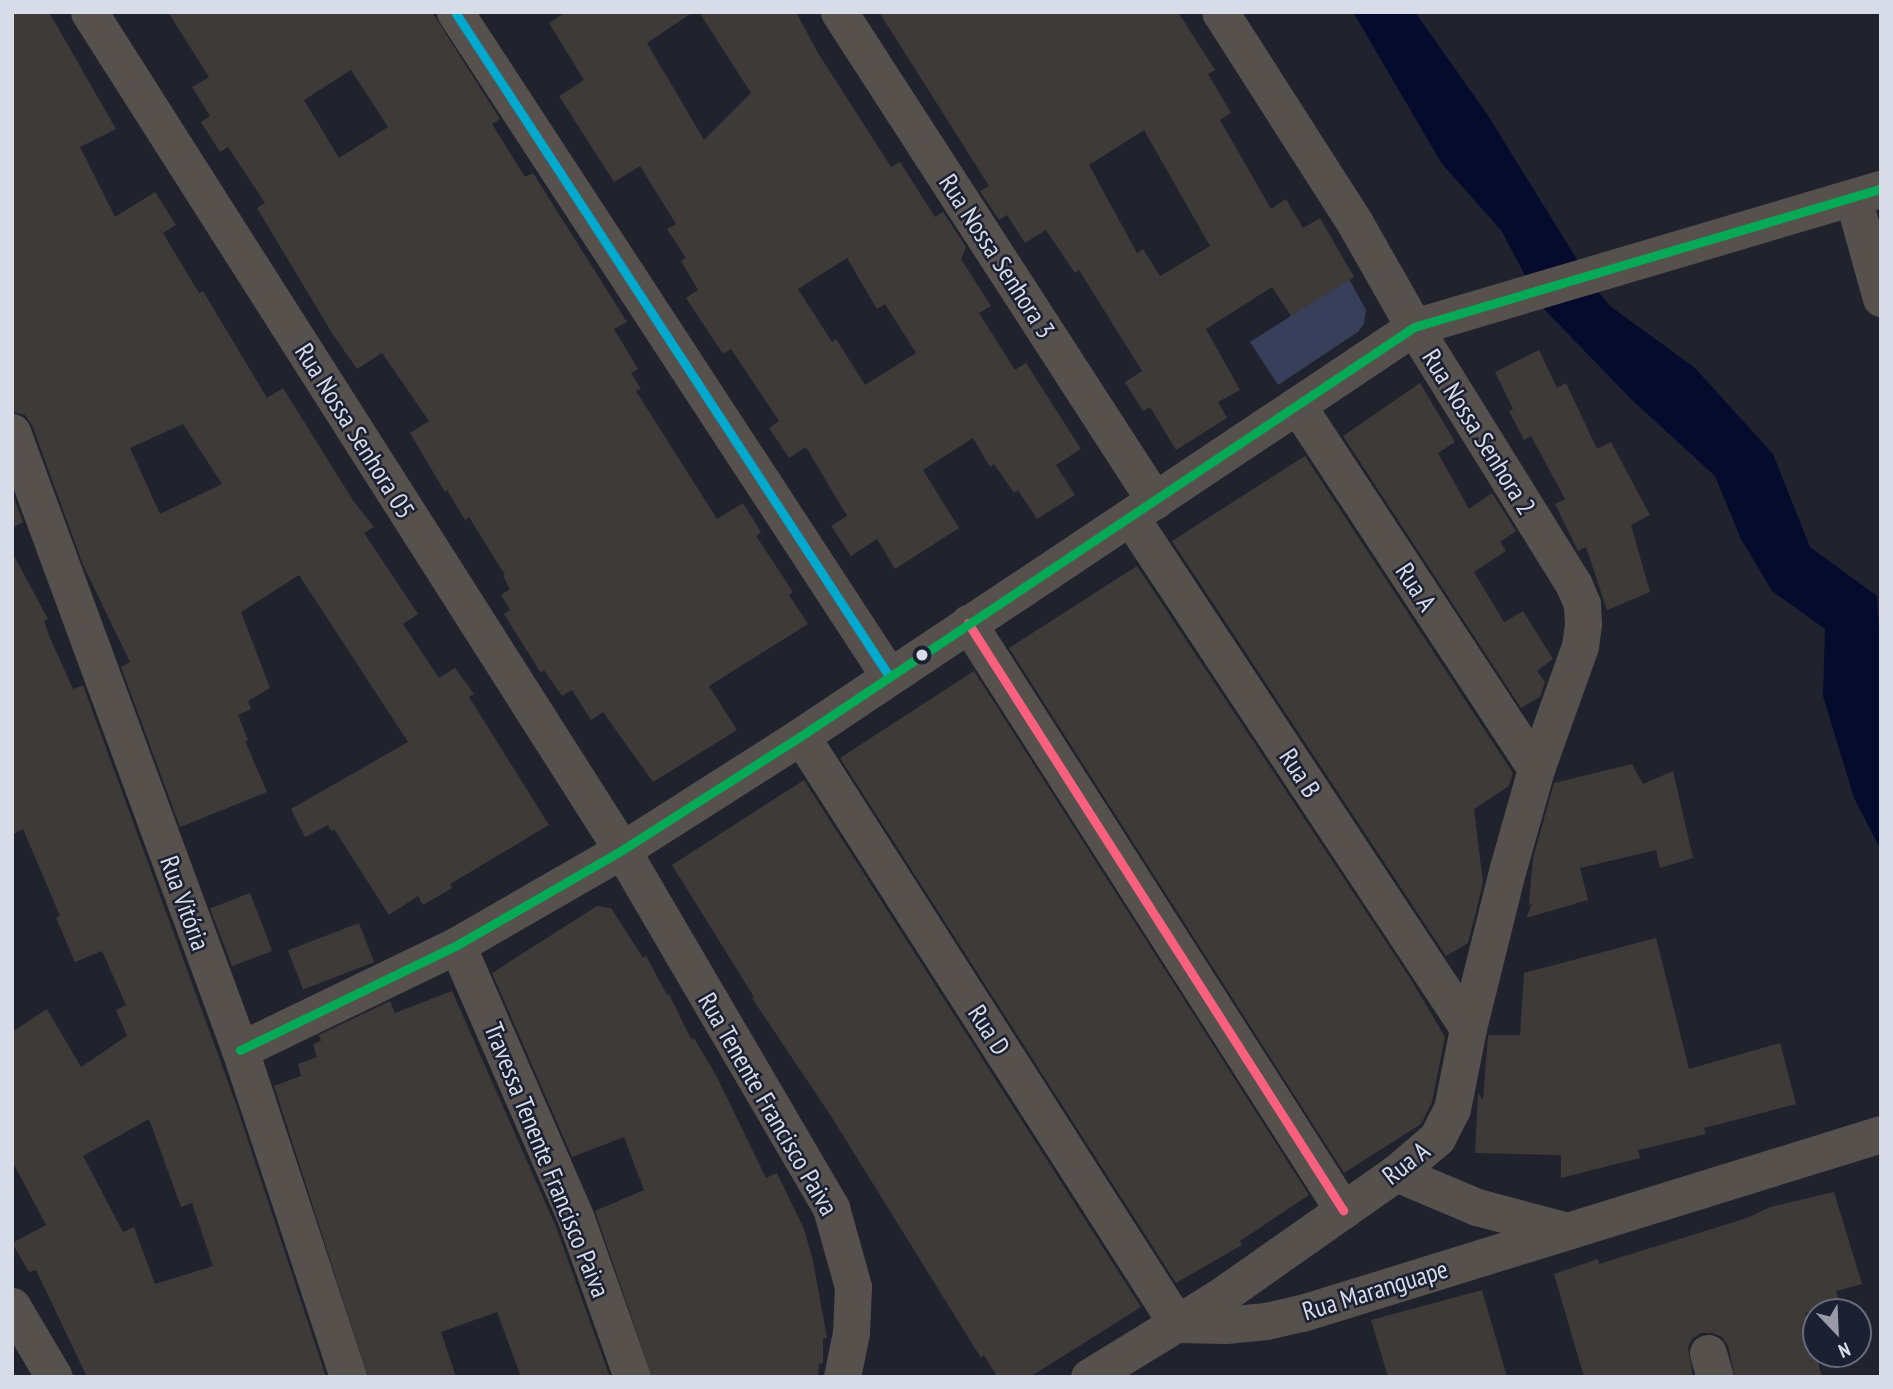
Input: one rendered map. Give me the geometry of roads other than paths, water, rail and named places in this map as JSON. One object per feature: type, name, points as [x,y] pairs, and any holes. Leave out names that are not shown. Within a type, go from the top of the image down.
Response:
[{"type":"street","name":"Rua Nossa Senhora 05","points":[[89,12],[622,850]]},
{"type":"street","points":[[455,12],[889,676]]},
{"type":"street","name":"Rua Nossa Senhora 3","points":[[839,12],[1143,509]]},
{"type":"street","name":"Rua Nossa Senhora 2","points":[[1220,12],[1355,223],[1414,327],[1574,585],[1582,604],[1580,646]]},
{"type":"street","points":[[240,1050],[457,945],[622,850],[801,736],[1414,327],[1867,194],[1881,298]]},
{"type":"street","name":"Rua A","points":[[1297,405],[1536,769]]},
{"type":"street","name":"Rua Vitória","points":[[12,432],[240,1050],[348,1377]]},
{"type":"street","name":"Rua B","points":[[1143,509],[1468,1028]]},
{"type":"street","points":[[968,623],[1343,1210]]},
{"type":"street","name":"Rua A","points":[[1089,1377],[1177,1324],[1343,1210],[1396,1173],[1437,1138],[1452,1109],[1468,1028],[1536,769],[1580,646]]},
{"type":"street","name":"Rua D","points":[[801,736],[1177,1324]]},
{"type":"street","name":"Rua Tenente Francisco Paiva","points":[[622,850],[831,1208],[853,1287],[851,1333],[842,1377]]},
{"type":"street","name":"Travessa Tenente Francisco Paiva","points":[[457,945],[576,1219],[632,1377]]},
{"type":"street","name":"Rua Maranguape","points":[[1177,1324],[1225,1325],[1266,1321],[1302,1313],[1881,1134]]},
{"type":"street","points":[[1396,1173],[1477,1207],[1567,1231]]},
{"type":"street","points":[[12,1306],[54,1377]]}]
